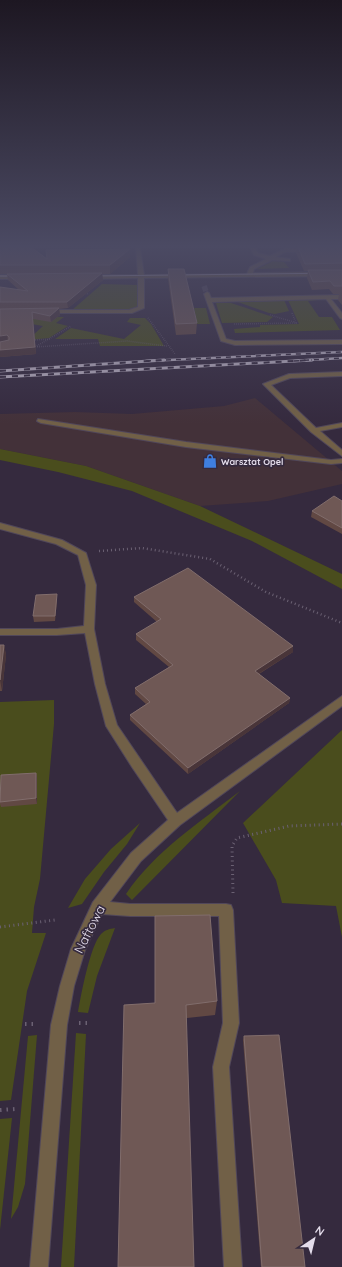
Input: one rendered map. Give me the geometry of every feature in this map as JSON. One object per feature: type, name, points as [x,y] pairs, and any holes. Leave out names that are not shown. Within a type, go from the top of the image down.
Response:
[{"type":"street","points":[[41,312],[130,312],[138,310],[141,306]]},
{"type":"street","points":[[212,306],[223,340],[235,343],[342,342]]},
{"type":"street","points":[[334,306],[342,317]]},
{"type":"street","points":[[342,374],[289,376],[266,384],[314,430],[342,454]]},
{"type":"street","points":[[41,422],[232,452],[331,462],[342,461]]},
{"type":"street","points":[[314,430],[342,425]]},
{"type":"street","points":[[0,526],[60,542],[82,553],[87,565],[91,586],[89,629],[100,684],[112,726],[140,770],[176,821]]},
{"type":"street","points":[[0,632],[57,632],[89,629]]},
{"type":"street","name":"Naftowa","points":[[39,1267],[59,1025],[67,986],[78,949],[98,907],[136,857],[176,821],[342,700]]},
{"type":"street","points":[[98,907],[130,910],[226,910],[231,1023],[221,1067],[233,1267]]},
{"type":"path","points":[[217,325],[296,323],[288,306]]},
{"type":"path","points":[[138,310],[151,320],[167,346],[175,354]]},
{"type":"path","points":[[36,347],[71,326],[71,323]]},
{"type":"path","points":[[27,341],[50,339]]},
{"type":"path","points":[[29,348],[77,343],[127,341],[167,346]]},
{"type":"path","points":[[82,553],[142,548],[210,559],[266,592],[342,623]]},
{"type":"path","points":[[226,910],[233,896],[232,846],[237,838],[289,826],[342,824]]},
{"type":"path","points":[[0,927],[55,920]]},
{"type":"path","points":[[0,1110],[15,1109]]},
{"type":"shaded area","points":[[255,398],[342,471],[342,484],[268,501],[200,506],[86,466],[0,449],[0,414],[75,412],[132,414],[224,406]]},
{"type":"green space","points":[[77,306],[137,306],[129,311],[71,311]]},
{"type":"green space","points":[[217,306],[240,306],[273,317],[267,322],[222,323]]},
{"type":"green space","points":[[250,306],[287,306],[289,311],[275,314]]},
{"type":"green space","points":[[291,306],[312,306],[319,317],[332,317],[340,330],[235,333],[234,329],[260,327],[260,325],[299,324]]},
{"type":"green space","points":[[194,308],[206,308],[210,324],[197,324]]},
{"type":"green space","points":[[36,316],[64,317],[56,323],[68,326],[49,338],[19,341],[0,333],[30,338],[43,326],[26,323]]},
{"type":"green space","points":[[130,318],[145,318],[151,324],[164,346],[100,346],[98,339],[55,339],[71,328],[124,339],[141,325],[127,322]]},
{"type":"green space","points":[[0,449],[86,466],[200,506],[342,574],[342,589],[252,541],[132,491],[58,472],[0,460]]},
{"type":"green space","points":[[54,700],[54,724],[40,879],[34,907],[32,933],[46,933],[27,991],[11,1100],[0,1101],[0,702]]},
{"type":"green space","points":[[342,730],[342,937],[336,906],[282,903],[276,880],[243,823]]},
{"type":"green space","points":[[240,791],[132,900],[126,894],[150,864],[164,851]]},
{"type":"green space","points":[[140,823],[127,844],[104,872],[82,904],[68,908],[85,879],[111,849]]},
{"type":"green space","points":[[115,928],[97,976],[88,1013],[78,1012],[86,971],[93,949],[101,934],[109,929]]},
{"type":"green space","points":[[76,1033],[86,1034],[74,1267],[61,1267]]},
{"type":"green space","points":[[37,1035],[25,1184],[18,1207],[11,1219],[28,1036]]},
{"type":"green space","points":[[12,1118],[0,1230],[0,1119]]},
{"type":"building","points":[[173,306],[193,306],[197,323],[176,324]]},
{"type":"building","points":[[59,308],[50,316],[32,312],[35,347],[0,350],[0,342],[9,340],[9,337],[7,335],[0,336],[0,309]]},
{"type":"building","points":[[334,496],[342,501],[342,528],[312,511]]},
{"type":"building","points":[[188,568],[293,646],[255,671],[290,698],[188,768],[130,715],[150,702],[135,688],[173,665],[136,634],[161,619],[134,597]]},
{"type":"building","points":[[57,594],[55,616],[33,616],[36,595]]},
{"type":"building","points":[[0,645],[4,645],[0,680]]},
{"type":"building","points":[[36,773],[36,798],[0,802],[1,775]]},
{"type":"building","points":[[210,915],[217,1001],[186,1005],[194,1267],[118,1267],[124,1005],[155,1003],[155,916]]},
{"type":"building","points":[[279,1035],[305,1267],[262,1267],[244,1036]]},
{"type":"railway","points":[[156,361],[342,352]]},
{"type":"railway","points":[[296,361],[342,358]]},
{"type":"railway","points":[[156,361],[164,360]]},
{"type":"railway","points":[[296,361],[312,360]]},
{"type":"railway","points":[[146,361],[156,361]]},
{"type":"railway","points":[[0,371],[156,361]]},
{"type":"railway","points":[[0,377],[296,361]]},
{"type":"place","name":"Warsztat Opel","points":[[210,461]]}]
